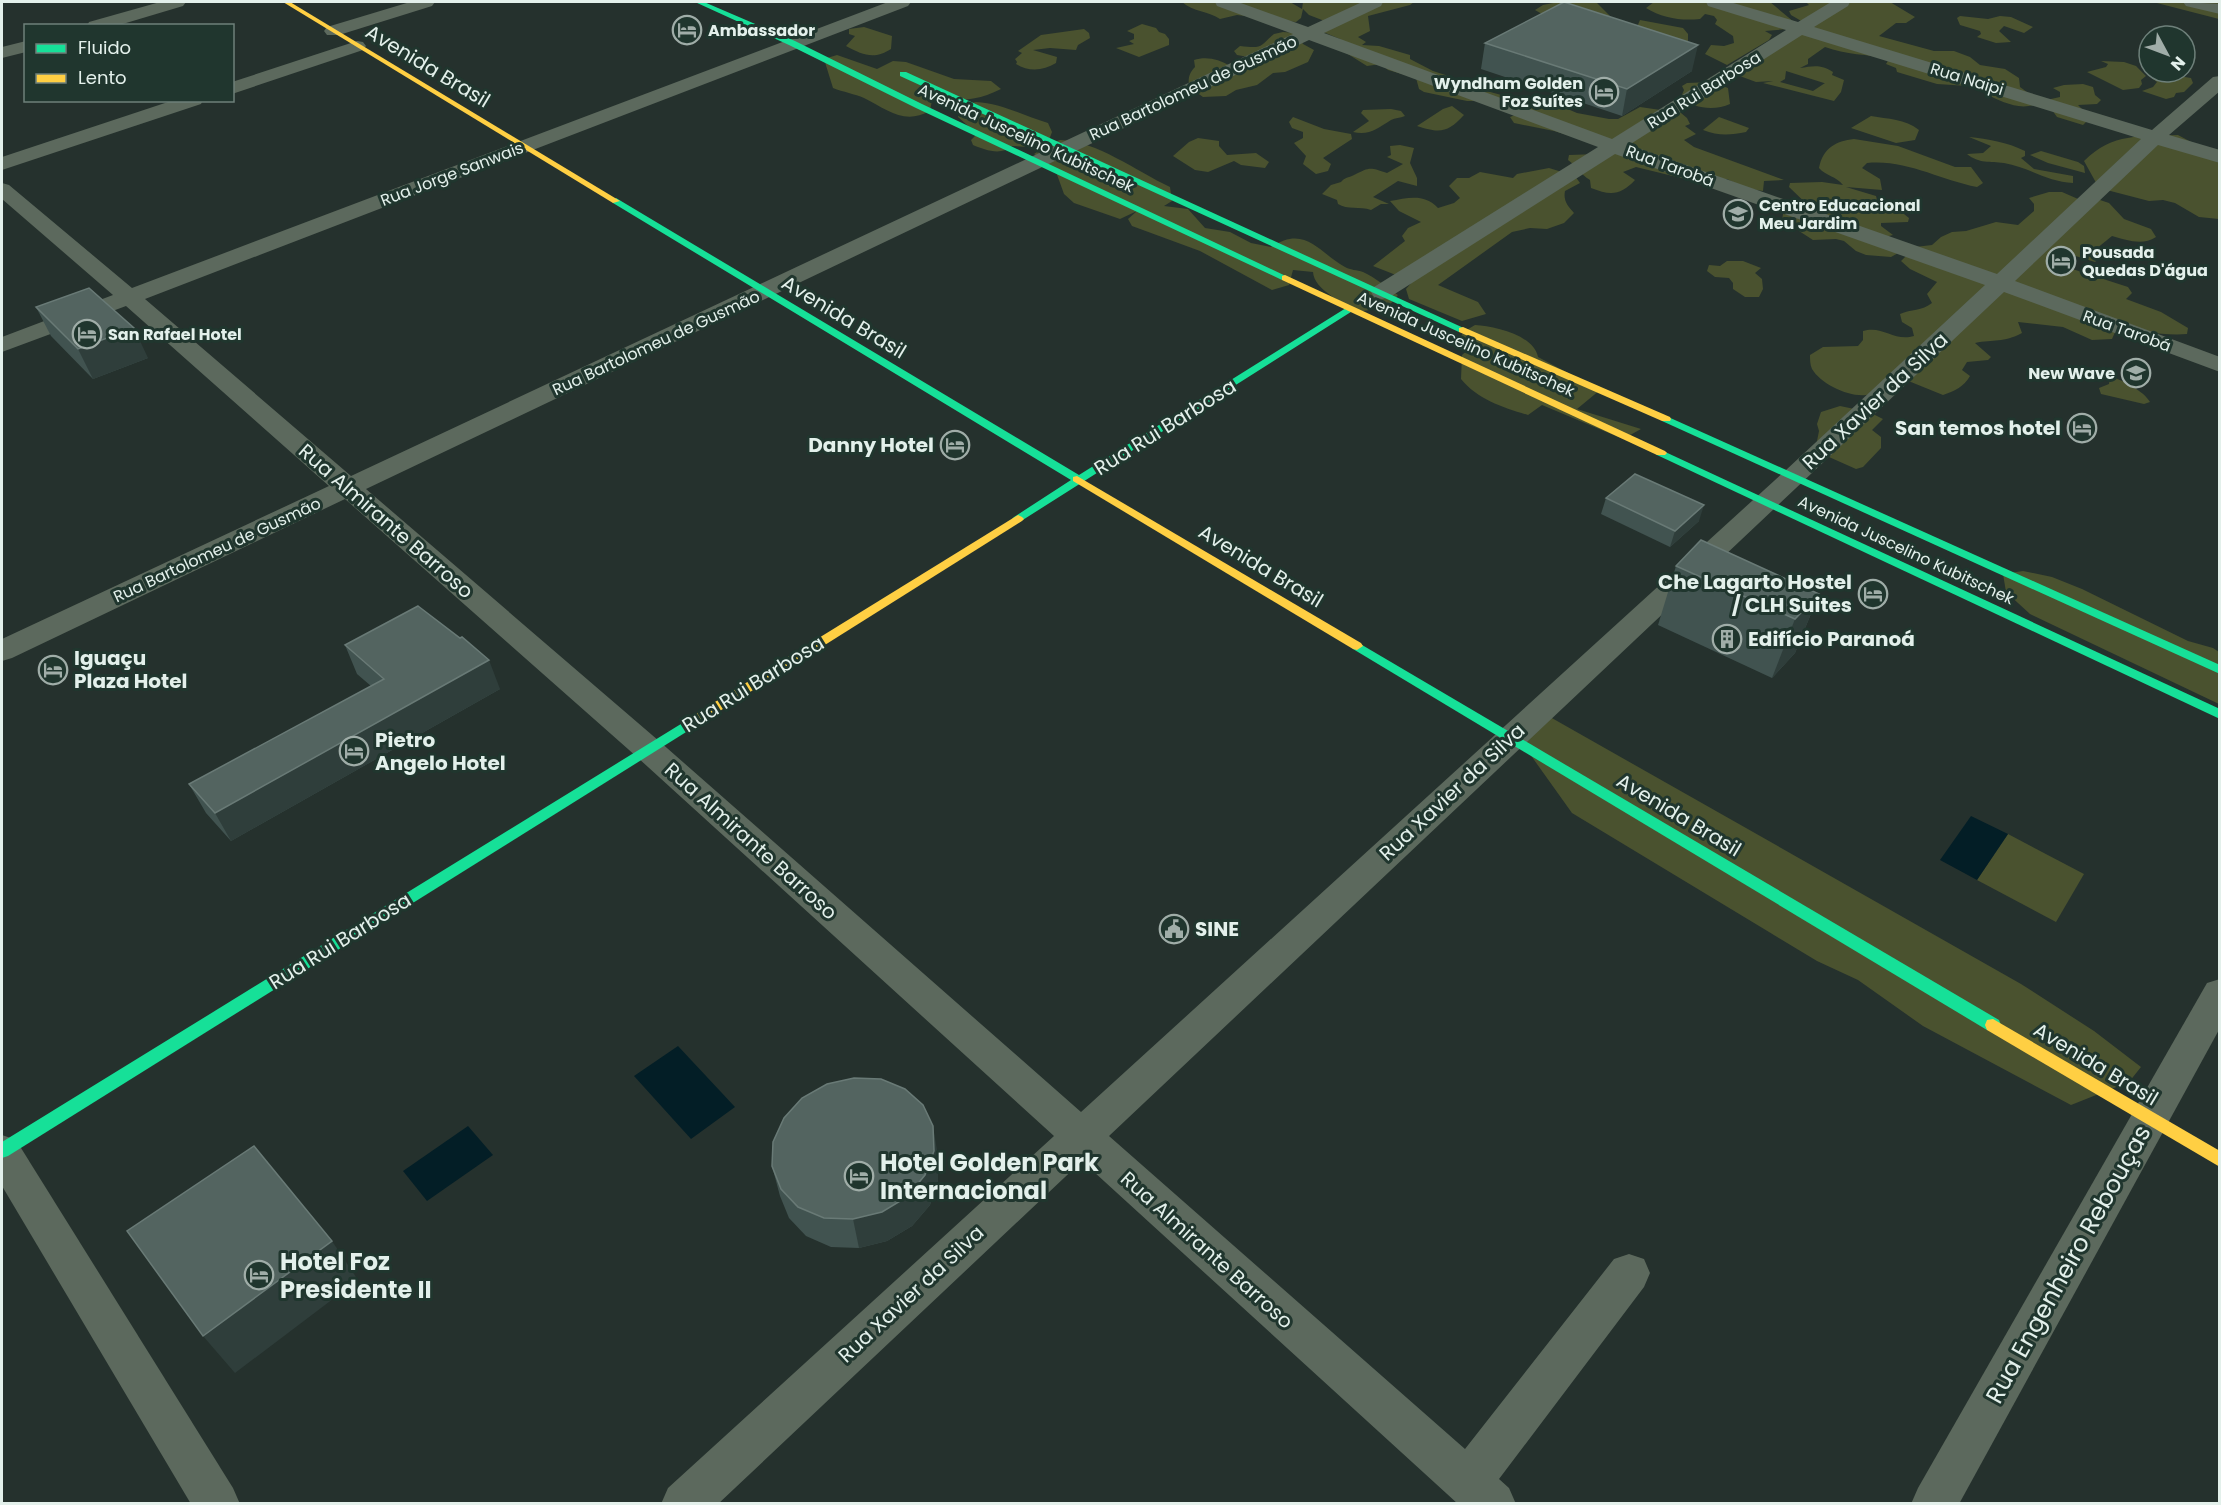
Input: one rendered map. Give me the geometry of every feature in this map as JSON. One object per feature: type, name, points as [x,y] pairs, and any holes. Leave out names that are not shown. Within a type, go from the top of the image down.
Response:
[{"type":"street","points":[[102,24],[177,2]]},
{"type":"street","name":"Avenida Brasil","points":[[286,2],[764,292],[2220,1160]]},
{"type":"street","points":[[333,31],[426,2]]},
{"type":"street","name":"Avenida Juscelino Kubitschek","points":[[699,2],[794,34],[1036,161],[1193,233],[1349,310],[1543,396],[1765,503],[2220,715]]},
{"type":"street","name":"Rua Jorge Sanwais","points":[[2,345],[524,147],[794,34],[816,34],[902,2]]},
{"type":"street","name":"Rua Tarobá","points":[[1223,2],[1614,146],[2001,283],[2220,365]]},
{"type":"street","name":"Rua Bartolomeu de Gusmão","points":[[2,651],[1375,2]]},
{"type":"street","name":"Rua Naipi","points":[[1714,2],[2220,157]]},
{"type":"street","name":"Rua Rui Barbosa","points":[[1382,292],[1842,2]]},
{"type":"street","points":[[2192,2],[2220,9]]},
{"type":"street","points":[[816,34],[836,44]]},
{"type":"street","points":[[234,87],[357,46]]},
{"type":"street","points":[[2,53],[24,47]]},
{"type":"street","name":"Avenida Juscelino Kubitschek","points":[[887,67],[1550,369],[1795,476],[2220,670]]},
{"type":"street","name":"Rua Xavier da Silva","points":[[684,1503],[1795,476],[2155,137],[2220,81]]},
{"type":"street","points":[[2,164],[188,102]]},
{"type":"street","name":"Rua Almirante Barroso","points":[[2,189],[648,749],[1480,1493]]},
{"type":"street","points":[[1133,207],[1166,209],[1191,204]]},
{"type":"street","points":[[1193,233],[1220,229],[1245,230]]},
{"type":"street","name":"Rua Rui Barbosa","points":[[2,1151],[1080,481],[1349,310]]},
{"type":"street","name":"Rua Engenheiro Rebouças","points":[[1934,1503],[2220,993]]},
{"type":"street","points":[[2,1151],[217,1503]]},
{"type":"street","points":[[1480,1493],[1629,1273]]},
{"type":"green space","points":[[1182,2],[1290,2],[1302,9],[1303,2],[1414,2],[1368,16],[1370,31],[1358,37],[1366,42],[1362,45],[1379,46],[1410,55],[1410,59],[1433,71],[1464,81],[1472,87],[1505,96],[1507,101],[1467,101],[1424,92],[1419,89],[1416,78],[1388,70],[1381,64],[1367,66],[1343,51],[1340,39],[1316,29],[1325,24],[1322,20],[1309,15],[1303,9],[1301,18],[1296,22],[1237,15],[1220,19],[1191,8]]},
{"type":"green space","points":[[1558,2],[1596,2],[1612,18],[1542,14],[1535,10],[1543,5]]},
{"type":"green space","points":[[1654,2],[1770,2],[1794,22],[1787,29],[1765,31],[1772,35],[1769,40],[1727,65],[1705,54],[1711,45],[1724,46],[1734,43],[1733,36],[1715,24],[1717,20],[1714,16],[1705,14],[1700,19],[1693,20],[1672,18],[1646,8]]},
{"type":"green space","points":[[1806,2],[1890,2],[1915,17],[1906,23],[1896,23],[1879,36],[1934,51],[1954,51],[1970,57],[1980,65],[2005,69],[2019,78],[2020,87],[2031,95],[2035,104],[2023,106],[2010,104],[1986,94],[1984,87],[1937,84],[1897,72],[1896,68],[1886,64],[1889,59],[1841,52],[1825,47],[1808,59],[1808,64],[1800,68],[1813,66],[1825,68],[1833,72],[1832,75],[1844,80],[1841,92],[1834,101],[1763,83],[1773,81],[1756,82],[1737,75],[1803,22],[1791,15],[1789,11],[1809,5]],"holes":[[[1786,71],[1825,83],[1813,91],[1780,82],[1785,79]]]},
{"type":"green space","points":[[2153,2],[2219,2],[2219,19]]},
{"type":"green space","points":[[1960,16],[1988,19],[2000,16],[2011,17],[2033,27],[2024,33],[2004,26],[1999,31],[2011,42],[1996,43],[1977,37],[1981,34],[1980,31],[1960,25],[1957,18]]},
{"type":"green space","points":[[1640,20],[1683,28],[1688,34],[1688,42],[1636,29]]},
{"type":"green space","points":[[1142,24],[1156,28],[1165,34],[1169,39],[1169,45],[1139,57],[1116,48],[1134,44],[1129,41],[1134,39],[1134,34],[1127,31]]},
{"type":"green space","points":[[864,27],[892,36],[891,49],[879,54],[868,55],[846,46],[855,36],[849,34],[849,29]]},
{"type":"green space","points":[[1084,29],[1089,33],[1090,38],[1078,45],[1076,50],[1050,48],[1033,50],[1057,57],[1056,63],[1051,66],[1031,69],[1016,64],[1015,59],[1022,53],[1018,51],[1041,35]]},
{"type":"green space","points":[[1296,33],[1303,44],[1314,50],[1308,62],[1285,72],[1273,73],[1257,85],[1236,90],[1226,96],[1203,97],[1189,87],[1189,76],[1195,67],[1194,60],[1212,59],[1230,66],[1248,57],[1237,55],[1234,51],[1240,46],[1257,47],[1274,34]]},
{"type":"green space","points":[[837,55],[877,69],[893,61],[906,62],[954,79],[991,81],[1001,89],[975,98],[932,100],[930,111],[912,117],[904,116],[833,88],[824,59]]},
{"type":"green space","points":[[2101,61],[2124,62],[2136,66],[2137,84],[2142,84],[2139,88],[2123,90],[2087,72],[2106,67],[2108,64]]},
{"type":"green space","points":[[1713,82],[1728,88],[1730,104],[1718,108],[1704,108],[1681,97],[1684,90],[1682,86],[1687,83]]},
{"type":"green space","points":[[2083,84],[2093,87],[2095,95],[2101,100],[2097,104],[2078,105],[2084,111],[2087,121],[2083,125],[2057,117],[2047,103],[2051,99],[2060,97],[2060,92],[2053,88]]},
{"type":"green space","points":[[2155,84],[2192,84],[2184,92],[2176,93],[2174,97],[2166,99],[2142,91]]},
{"type":"green space","points":[[1549,101],[1577,113],[1609,119],[1618,119],[1640,107],[1681,113],[1690,124],[1685,126],[1696,134],[1684,140],[1694,147],[1784,180],[1764,181],[1763,191],[1745,188],[1727,179],[1689,180],[1636,167],[1623,172],[1635,180],[1625,189],[1615,193],[1598,191],[1591,188],[1590,180],[1568,160],[1569,155],[1598,154],[1608,147],[1554,131],[1514,123],[1510,117]]},
{"type":"green space","points":[[976,102],[1004,107],[1048,123],[1052,132],[1049,140],[1029,147],[1012,146],[1003,151],[988,150],[973,145],[971,140],[977,134],[958,117],[959,106]]},
{"type":"green space","points":[[1452,106],[1464,115],[1448,128],[1438,131],[1417,126],[1443,109]]},
{"type":"green space","points":[[1363,110],[1401,111],[1405,116],[1391,120],[1369,132],[1353,132],[1369,121],[1361,113]]},
{"type":"green space","points":[[1871,116],[1914,126],[1919,130],[1915,140],[1896,143],[1851,128]]},
{"type":"green space","points":[[1293,117],[1324,129],[1351,134],[1352,139],[1323,158],[1331,164],[1328,171],[1316,174],[1303,164],[1306,156],[1294,143],[1303,138],[1303,132],[1292,128],[1289,122]]},
{"type":"green space","points":[[1719,117],[1749,128],[1746,132],[1730,134],[1703,130]]},
{"type":"green space","points":[[2178,135],[2219,157],[2219,219],[2199,217],[2175,203],[2163,200],[2149,201],[2099,188],[2084,161],[2106,145],[2116,141],[2139,136]]},
{"type":"green space","points":[[1969,137],[1997,141],[2025,151],[2025,156],[2021,158],[2034,169],[2073,176],[2073,183],[2055,180],[2013,165],[1976,159],[1967,154],[1983,153],[1991,146]]},
{"type":"green space","points":[[1198,138],[1219,141],[1219,146],[1227,155],[1256,153],[1269,162],[1265,168],[1241,165],[1234,161],[1208,172],[1195,170],[1173,156],[1189,142]]},
{"type":"green space","points":[[1854,139],[1898,146],[1955,167],[1971,167],[1983,183],[1977,187],[1909,167],[1867,163],[1862,168],[1880,179],[1882,190],[1846,187],[1876,196],[1877,200],[1890,203],[1909,218],[1908,222],[1881,223],[1881,226],[1893,235],[1889,236],[1900,252],[1891,257],[1866,255],[1856,251],[1844,241],[1813,240],[1782,220],[1783,214],[1801,216],[1813,210],[1789,187],[1790,183],[1822,182],[1843,185],[1819,168],[1824,155],[1831,147]]},
{"type":"green space","points":[[1060,140],[1102,151],[1170,187],[1172,201],[1164,206],[1188,209],[1205,228],[1230,232],[1251,243],[1271,247],[1294,238],[1303,240],[1319,248],[1345,267],[1372,277],[1398,295],[1388,307],[1357,312],[1324,290],[1318,284],[1313,272],[1293,270],[1289,285],[1272,290],[1200,251],[1132,226],[1128,219],[1137,211],[1120,219],[1074,203],[1064,194],[1055,169],[1034,154]]},
{"type":"green space","points":[[1400,145],[1414,148],[1410,163],[1417,178],[1417,186],[1398,181],[1373,197],[1389,204],[1381,204],[1371,210],[1345,207],[1338,204],[1337,200],[1322,194],[1331,185],[1363,170],[1373,169],[1387,173],[1403,164],[1387,157],[1391,155],[1390,146]]},
{"type":"green space","points":[[2041,151],[2078,162],[2084,166],[2085,173],[2048,163],[2030,155]]},
{"type":"green space","points":[[1549,168],[1575,176],[1580,183],[1565,191],[1565,201],[1574,213],[1564,223],[1547,229],[1530,228],[1512,232],[1438,285],[1478,302],[1486,314],[1462,321],[1409,299],[1406,289],[1419,274],[1401,277],[1373,266],[1405,241],[1402,236],[1408,228],[1421,222],[1399,211],[1390,201],[1421,198],[1438,208],[1454,203],[1460,198],[1449,186],[1457,178],[1469,178],[1480,172],[1513,178],[1517,174]]},
{"type":"green space","points":[[2049,192],[2062,192],[2085,202],[2097,199],[2109,203],[2124,219],[2151,229],[2156,237],[2151,240],[2134,241],[2112,236],[2096,249],[2102,255],[2095,262],[2069,254],[2060,265],[2128,287],[2132,293],[2126,299],[2161,312],[2188,328],[2187,334],[2116,330],[2112,339],[2092,340],[2063,327],[2018,322],[2022,333],[2004,340],[1975,343],[1991,357],[1988,360],[1967,362],[1962,370],[1970,376],[1968,380],[1943,395],[1906,380],[1876,393],[1851,394],[1828,384],[1816,375],[1811,367],[1810,355],[1823,347],[1858,346],[1863,340],[1863,331],[1877,330],[1900,337],[1914,336],[1912,328],[1902,322],[1900,314],[1932,303],[1927,294],[1937,282],[1910,269],[1901,261],[1915,247],[1932,245],[1941,237],[1952,232],[1966,231],[1996,222],[2018,225],[2034,211],[2034,204],[2029,198]]},
{"type":"green space","points":[[1727,261],[1743,261],[1761,268],[1755,273],[1762,279],[1763,289],[1759,297],[1745,297],[1733,289],[1733,283],[1729,278],[1715,277],[1707,271],[1709,265],[1720,266]]},
{"type":"green space","points":[[1475,325],[1492,327],[1521,337],[1535,349],[1538,357],[1600,390],[1577,409],[1641,429],[1623,439],[1542,405],[1528,415],[1500,406],[1475,392],[1461,379],[1462,355],[1470,348],[1469,343],[1460,337]]},
{"type":"green space","points":[[2110,376],[2138,390],[2150,402],[2144,404],[2101,394],[2099,388],[2109,384]]},
{"type":"green space","points":[[1840,406],[1869,412],[1883,419],[1872,430],[1881,437],[1881,448],[1863,467],[1856,469],[1829,457],[1817,441],[1819,431],[1817,424],[1821,412]]},
{"type":"green space","points":[[2023,571],[2052,577],[2082,589],[2188,641],[2219,652],[2219,704],[2030,614],[2006,592],[2003,574]]},
{"type":"green space","points":[[1543,713],[2021,984],[2094,1031],[2141,1067],[2129,1082],[2071,1105],[1923,1026],[1858,980],[1817,961],[1572,813],[1517,736]]},
{"type":"green space","points":[[2008,834],[2084,874],[2056,922],[1977,880]]},
{"type":"water","points":[[1971,816],[2008,834],[1977,880],[1940,860]]},
{"type":"water","points":[[678,1046],[735,1107],[691,1139],[634,1076]]},
{"type":"water","points":[[468,1126],[493,1155],[427,1201],[403,1171]]},
{"type":"building","points":[[1564,2],[1698,45],[1627,89],[1485,43]]},
{"type":"building","points":[[89,288],[134,328],[78,349],[36,307]]},
{"type":"building","points":[[1635,474],[1704,505],[1675,531],[1606,498]]},
{"type":"building","points":[[1701,540],[1819,594],[1795,619],[1676,566]]},
{"type":"building","points":[[418,606],[460,638],[462,637],[489,660],[215,813],[189,784],[384,679],[345,645]]},
{"type":"building","name":"Hotel Golden Park Internacional","points":[[854,1078],[881,1079],[905,1089],[923,1105],[933,1126],[934,1151],[925,1175],[907,1197],[882,1212],[853,1219],[824,1218],[798,1207],[781,1189],[772,1166],[773,1142],[784,1118],[802,1098],[827,1084]]},
{"type":"building","points":[[254,1146],[332,1241],[203,1336],[127,1231]]},
{"type":"traffic: fast","points":[[699,2],[792,43],[919,106],[1285,278]]},
{"type":"traffic: fast","points":[[903,74],[1463,330]]},
{"type":"traffic: fast","points":[[616,201],[1077,479]]},
{"type":"traffic: fast","points":[[1018,519],[1349,310]]},
{"type":"traffic: fast","points":[[1666,419],[2220,670]]},
{"type":"traffic: fast","points":[[1661,453],[2220,715]]},
{"type":"traffic: fast","points":[[1357,646],[1993,1025]]},
{"type":"traffic: fast","points":[[2,1151],[702,716]]},
{"type":"traffic: slow","points":[[286,2],[616,201]]},
{"type":"traffic: slow","points":[[1285,278],[1661,453]]},
{"type":"traffic: slow","points":[[1463,330],[1666,419]]},
{"type":"traffic: slow","points":[[1077,479],[1357,646]]},
{"type":"traffic: slow","points":[[702,716],[1018,519]]},
{"type":"traffic: slow","points":[[1993,1025],[2220,1160]]},
{"type":"place","name":"Ambassador","points":[[687,30]]},
{"type":"place","name":"Wyndham Golden Foz Suítes","points":[[1604,92]]},
{"type":"place","name":"Centro Educacional Meu Jardim","points":[[1738,214]]},
{"type":"place","name":"Pousada Quedas D'água","points":[[2061,261]]},
{"type":"place","name":"San Rafael Hotel","points":[[87,334]]},
{"type":"place","name":"New Wave","points":[[2136,373]]},
{"type":"place","name":"San temos hotel","points":[[2082,428]]},
{"type":"place","name":"Danny Hotel","points":[[955,445]]},
{"type":"place","name":"Che Lagarto Hostel / CLH Suites","points":[[1873,594]]},
{"type":"place","name":"Edifício Paranoá","points":[[1727,639]]},
{"type":"place","name":"Iguaçu Plaza Hotel","points":[[53,670]]},
{"type":"place","name":"Pietro Angelo Hotel","points":[[354,751]]},
{"type":"place","name":"SINE","points":[[1174,929]]},
{"type":"place","name":"Hotel Golden Park Internacional","points":[[859,1176]]},
{"type":"place","name":"Hotel Foz Presidente II","points":[[259,1275]]}]
